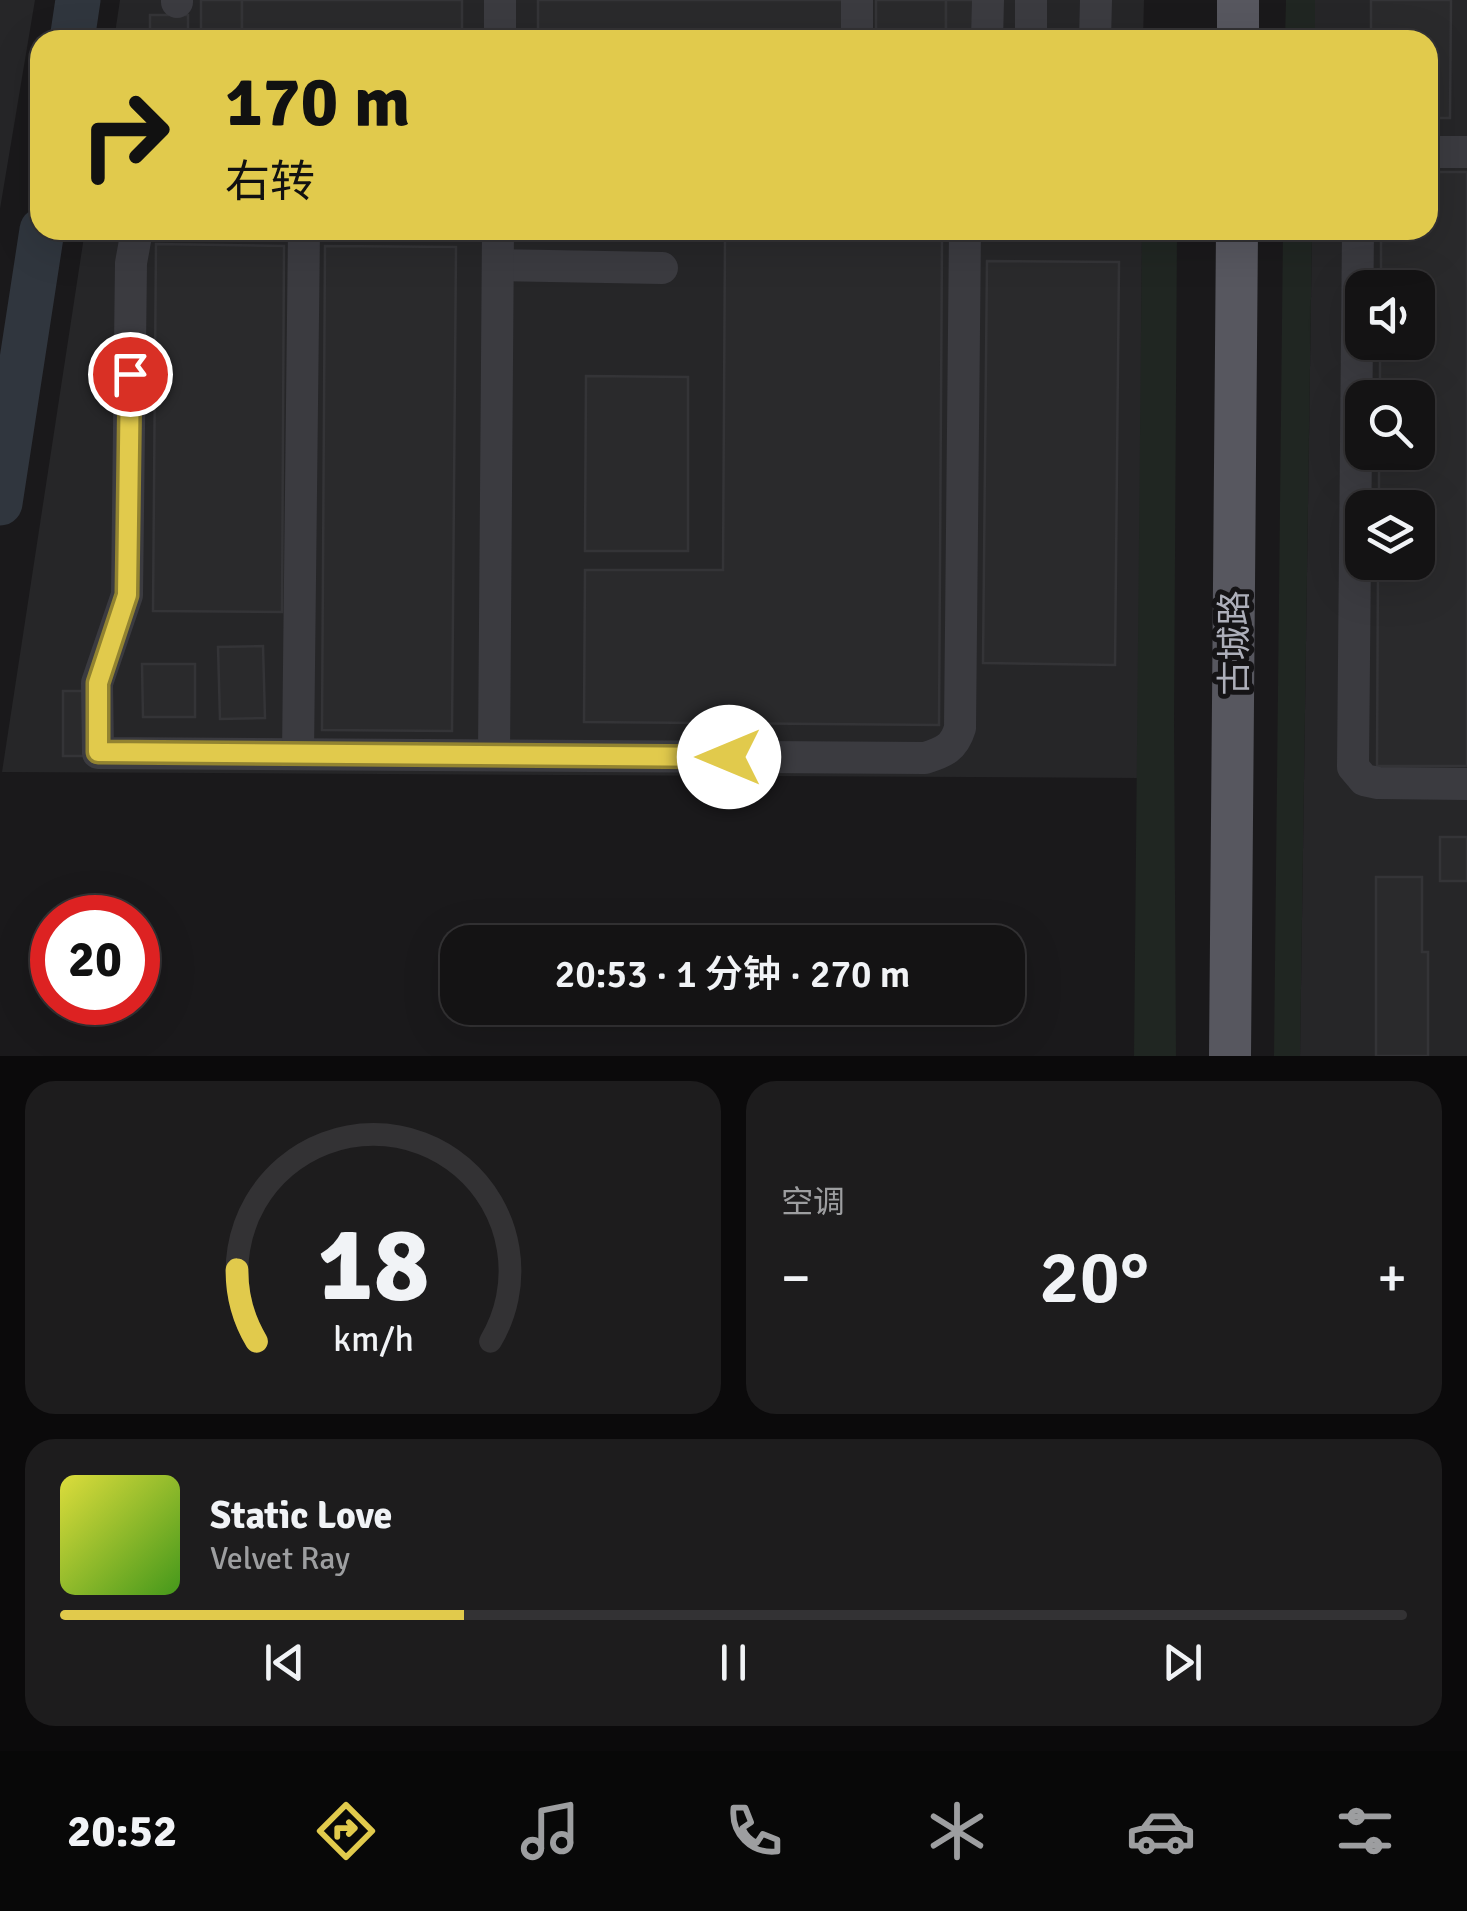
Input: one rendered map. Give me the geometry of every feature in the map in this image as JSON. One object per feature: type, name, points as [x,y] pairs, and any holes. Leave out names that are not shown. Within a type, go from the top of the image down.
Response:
[{"type":"main road","points":[[1212,0],[1212,30]]},
{"type":"main road","points":[[1238,0],[1238,30]]},
{"type":"main road","name":"古城路","points":[[1204,1056],[1210,240]]},
{"type":"main road","name":"古城路","points":[[1230,1056],[1237,240]]},
{"type":"lane","points":[[500,0],[500,30]]},
{"type":"lane","points":[[857,0],[857,30]]},
{"type":"lane","points":[[987,30],[988,0]]},
{"type":"lane","points":[[1031,0],[1031,30]]},
{"type":"lane","points":[[1095,30],[1096,0]]},
{"type":"lane","points":[[1438,152],[1467,152]]},
{"type":"lane","points":[[136,240],[131,263],[127,595],[98,683],[98,752],[925,758],[945,752],[956,742],[960,728],[965,240]]},
{"type":"lane","points":[[298,754],[304,240]]},
{"type":"lane","points":[[494,755],[498,240]]},
{"type":"lane","points":[[1358,240],[1353,766],[1364,780],[1378,783],[1467,784]]},
{"type":"lane","points":[[498,265],[662,268]]},
{"type":"shaded area","points":[[0,0],[35,0],[0,209]]},
{"type":"shaded area","points":[[120,0],[1144,0],[1143,30],[116,30]]},
{"type":"shaded area","points":[[1286,0],[1315,0],[1315,30],[1285,30]]},
{"type":"shaded area","points":[[1315,0],[1467,0],[1467,1056],[1300,1056],[1312,240],[1438,240],[1438,30],[1315,30]]},
{"type":"shaded area","points":[[83,240],[1142,240],[1139,778],[2,772]]},
{"type":"shaded area","points":[[1142,240],[1177,240],[1176,1056],[1134,1056]]},
{"type":"shaded area","points":[[1283,240],[1312,240],[1300,1056],[1274,1056]]},
{"type":"building","points":[[201,0],[242,0],[242,30],[201,30]]},
{"type":"building","points":[[242,0],[462,0],[462,30],[242,30]]},
{"type":"building","points":[[538,0],[846,0],[846,30],[538,30]]},
{"type":"building","points":[[876,0],[946,0],[946,30],[876,30]]},
{"type":"building","points":[[946,0],[980,0],[979,30],[946,30]]},
{"type":"building","points":[[1371,0],[1451,0],[1450,118],[1438,118],[1438,30],[1371,30]]},
{"type":"building","points":[[150,15],[188,15],[188,30],[150,30]]},
{"type":"building","points":[[1438,172],[1467,172],[1467,766],[1377,766],[1378,580],[1435,580],[1435,490],[1379,490],[1379,470],[1435,470],[1435,380],[1380,380],[1380,360],[1435,360],[1435,270],[1381,270],[1381,240],[1438,240]]},
{"type":"building","points":[[725,240],[942,240],[939,725],[584,722],[585,570],[723,570]]},
{"type":"building","points":[[156,244],[284,246],[282,612],[153,611]]},
{"type":"building","points":[[325,246],[456,247],[452,731],[322,730]]},
{"type":"building","points":[[987,261],[1119,262],[1115,665],[983,663]]},
{"type":"building","points":[[586,376],[688,377],[688,551],[585,551]]},
{"type":"building","points":[[263,646],[265,718],[220,719],[218,647]]},
{"type":"building","points":[[142,664],[195,664],[195,717],[143,717]]},
{"type":"building","points":[[63,691],[84,691],[84,756],[63,756]]},
{"type":"building","points":[[1440,837],[1467,837],[1467,881],[1440,881]]},
{"type":"building","points":[[1376,877],[1422,877],[1422,952],[1428,952],[1428,1056],[1376,1056]]},
{"type":"waterway","points":[[74,30],[78,0]]},
{"type":"waterway","points":[[0,503],[40,240]]},
{"type":"route","points":[[130,374],[127,595],[98,683],[98,752],[729,757]]}]
